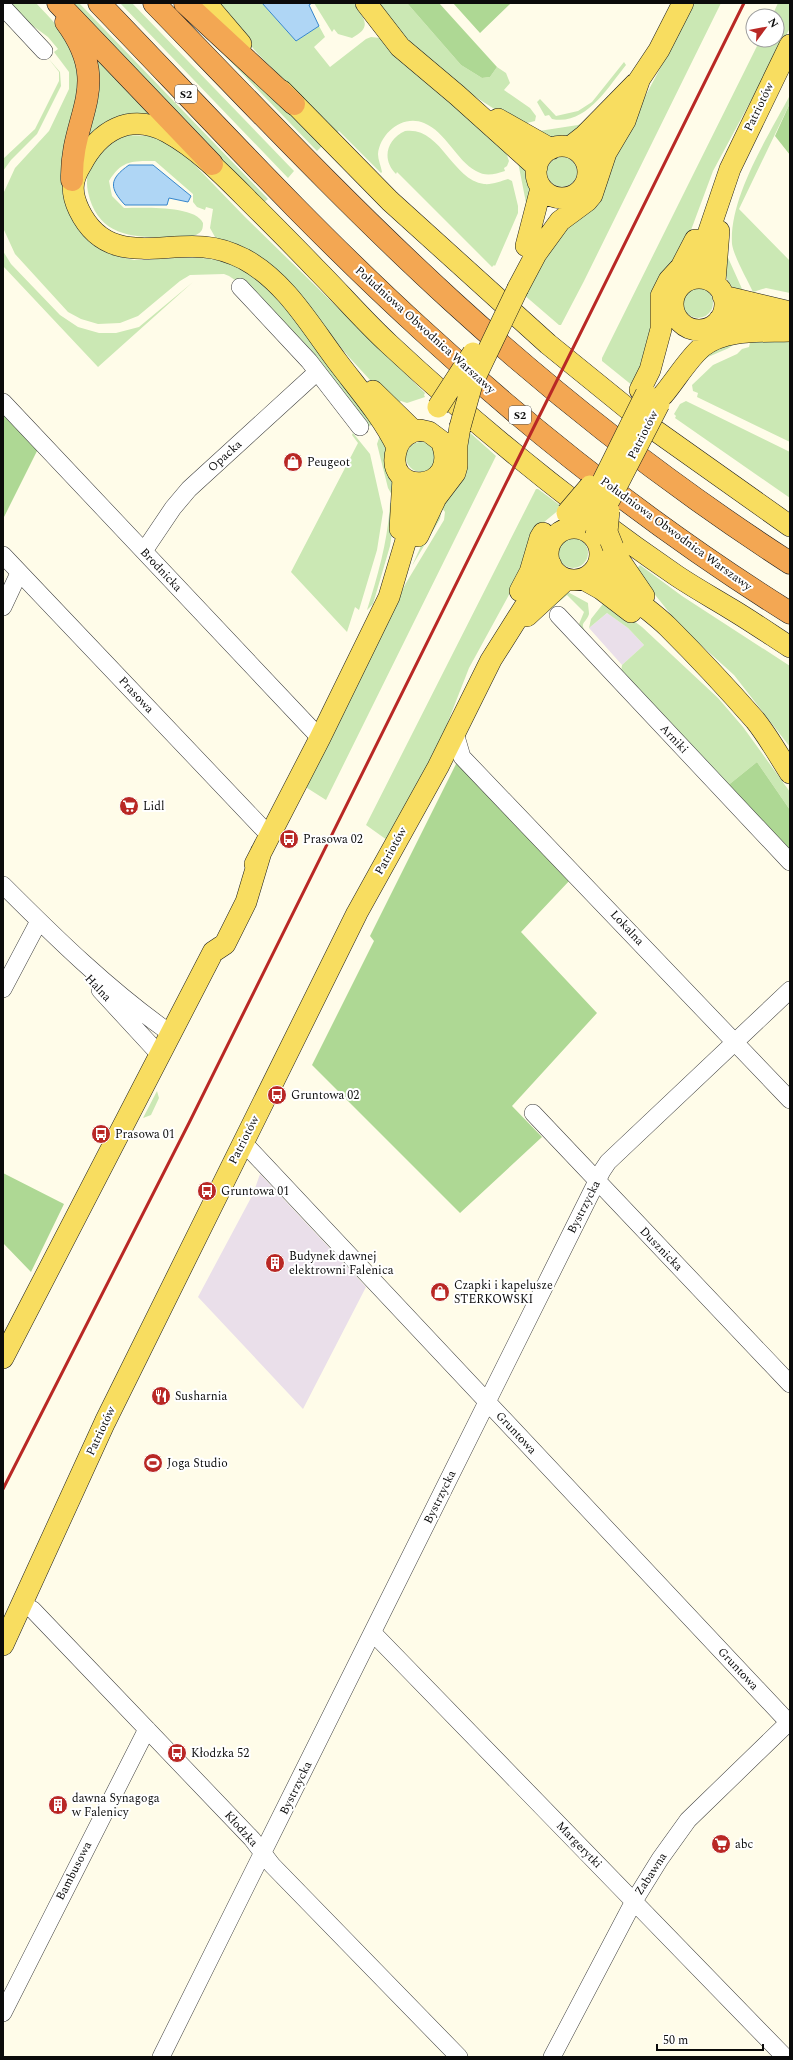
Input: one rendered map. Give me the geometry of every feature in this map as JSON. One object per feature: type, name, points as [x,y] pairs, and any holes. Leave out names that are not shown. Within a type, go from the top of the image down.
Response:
[{"type":"highway","points":[[52,3],[69,26],[79,45],[89,73],[88,97],[73,152],[72,180]]},
{"type":"highway","points":[[58,3],[212,164]]},
{"type":"highway","name":"Południowa Obwodnica Warszawy","points":[[99,3],[303,215],[370,281],[446,352],[559,447],[641,511],[686,544],[790,613]]},
{"type":"highway","points":[[154,3],[343,197],[454,303],[531,371],[610,435],[713,511],[790,564]]},
{"type":"highway","points":[[185,3],[294,104]]},
{"type":"main road","points":[[206,3],[294,104],[390,201],[548,344],[649,426],[790,526]]},
{"type":"main road","points":[[366,3],[400,47],[457,95],[537,167]]},
{"type":"main road","points":[[586,161],[639,81],[658,50],[683,3]]},
{"type":"main road","name":"Patriotów","points":[[693,278],[730,170],[790,45]]},
{"type":"main road","points":[[562,199],[550,196],[541,188],[537,176],[537,167],[543,155],[560,148],[588,132],[639,81]]},
{"type":"main road","points":[[3,1358],[213,952],[224,944],[246,902],[265,843],[320,738],[389,598],[417,503],[425,484],[438,475],[444,468],[446,460],[441,441],[473,353],[514,284],[560,221],[587,201],[592,195],[606,153],[625,121],[639,81]]},
{"type":"main road","points":[[457,95],[560,148],[579,152],[586,161],[588,170],[585,183],[576,193],[562,199],[526,246]]},
{"type":"main road","points":[[441,441],[429,432],[417,430],[371,389],[265,273],[239,257],[222,250],[204,247],[133,249],[115,244],[101,237],[88,224],[80,212],[75,200],[72,180],[95,143],[104,135],[118,128],[134,124],[150,126],[166,132],[212,164],[318,270],[358,314],[432,383],[489,432],[581,506],[680,578],[790,647]]},
{"type":"main road","points":[[652,396],[650,370],[661,329],[661,296],[664,288],[686,258],[730,170]]},
{"type":"main road","name":"Patriotów","points":[[719,289],[716,246],[730,170]]},
{"type":"main road","points":[[396,575],[403,478],[396,464],[397,447],[400,441],[417,430],[449,417],[472,384],[514,284],[526,246],[541,188]]},
{"type":"main road","points":[[719,289],[724,310],[719,320],[709,328],[698,331],[689,329],[679,321],[675,313],[674,297],[681,286],[693,278],[705,278],[719,289],[790,312]]},
{"type":"main road","points":[[299,310],[364,396],[397,447]]},
{"type":"main road","points":[[719,320],[749,319],[790,324]]},
{"type":"main road","name":"Patriotów","points":[[601,545],[600,514],[610,499],[652,396],[660,369],[679,321]]},
{"type":"main road","name":"Patriotów","points":[[573,521],[592,503],[652,396],[669,375],[689,339],[698,331]]},
{"type":"main road","points":[[652,396],[702,348],[711,342],[740,334],[790,331]]},
{"type":"main road","points":[[396,575],[436,498],[455,473],[458,466],[458,440],[449,417]]},
{"type":"main road","points":[[403,478],[414,484],[425,484]]},
{"type":"main road","points":[[573,521],[553,540],[549,552],[551,565],[560,576],[575,579],[617,601],[722,684]]},
{"type":"main road","points":[[502,644],[512,606],[530,572],[540,538],[550,525],[573,521],[618,558],[659,618],[756,722],[790,773]]},
{"type":"main road","points":[[575,579],[596,569],[601,545]]},
{"type":"main road","name":"Patriotów","points":[[3,1645],[104,1422],[357,913],[438,767],[491,660],[502,644],[531,593],[551,565]]},
{"type":"main road","name":"Patriotów","points":[[502,644],[538,604],[575,579]]},
{"type":"street","points":[[3,7],[44,51]]},
{"type":"street","points":[[240,286],[317,372],[360,427]]},
{"type":"street","name":"Opacka","points":[[144,551],[169,513],[189,489],[317,372]]},
{"type":"street","name":"Brodnicka","points":[[3,402],[320,738]]},
{"type":"street","name":"Prasowa","points":[[3,555],[265,843]]},
{"type":"street","points":[[3,607],[19,572]]},
{"type":"street","name":"Arniki","points":[[558,615],[790,862]]},
{"type":"street","name":"Lokalna","points":[[455,733],[462,757],[790,1100]]},
{"type":"street","points":[[438,767],[447,761],[462,757]]},
{"type":"street","name":"Halna","points":[[3,886],[120,996],[170,1033]]},
{"type":"street","points":[[3,989],[39,921]]},
{"type":"street","name":"Halna","points":[[39,921],[87,977],[159,1054]]},
{"type":"street","name":"Bystrzycka","points":[[161,2057],[608,1162],[790,990]]},
{"type":"street","name":"Dusznicka","points":[[533,1113],[790,1384]]},
{"type":"street","name":"Gruntowa","points":[[243,1142],[790,1722]]},
{"type":"street","name":"Kłodzka","points":[[22,1604],[33,1610],[252,1839],[263,1854],[459,2057]]},
{"type":"street","name":"Margerytki","points":[[373,1633],[785,2057]]},
{"type":"street","name":"Zabawna","points":[[552,2057],[634,1901],[660,1859],[688,1820],[790,1722]]},
{"type":"street","name":"Bambusowa","points":[[3,2013],[146,1729]]},
{"type":"shaded area","points":[[607,613],[628,628],[644,645],[622,665],[589,628]]},
{"type":"shaded area","points":[[260,1174],[366,1287],[303,1409],[198,1297],[253,1194]]},
{"type":"green space","points":[[8,3],[36,3],[63,33],[74,54],[77,66],[77,98],[62,180],[68,211],[82,234],[92,243],[104,250],[118,256],[134,260],[191,257],[214,259],[238,267],[251,275],[285,308],[375,422],[367,428],[238,282],[229,276],[224,274],[190,275],[180,281],[138,316],[120,323],[98,324],[81,319],[68,312],[15,254],[4,230],[4,192],[15,168],[49,131],[69,89],[69,72],[54,52],[58,49],[48,37],[25,20]]},
{"type":"green space","points":[[68,3],[79,3],[268,199],[262,204]]},
{"type":"green space","points":[[120,3],[132,3],[294,171],[288,178]]},
{"type":"green space","points":[[174,3],[177,3],[323,145],[317,151]]},
{"type":"green space","points":[[215,3],[262,3],[296,41],[319,26],[325,37],[314,47],[330,67],[366,39],[371,37],[380,38],[485,125],[506,152],[509,161],[507,166],[504,168],[505,171],[494,174],[483,174],[476,171],[463,160],[445,139],[432,127],[416,121],[408,121],[394,127],[383,139],[378,154],[381,173],[339,131],[336,133],[258,54]]},
{"type":"green space","points":[[314,3],[354,3],[365,22],[363,30],[352,38],[338,34],[334,29],[332,32]]},
{"type":"green space","points":[[375,3],[407,3],[461,65],[482,78],[490,77],[497,67],[506,73],[510,83],[504,90],[530,108],[536,116],[535,121],[527,123],[524,128],[463,89],[417,52]]},
{"type":"green space","points":[[407,3],[439,3],[497,67],[490,77],[482,78],[461,65]]},
{"type":"green space","points":[[453,3],[511,3],[480,33]]},
{"type":"green space","points":[[695,3],[721,3],[584,281],[561,325],[559,325],[523,294],[535,266],[615,153]]},
{"type":"green space","points":[[778,3],[790,3],[790,28],[785,37],[785,8],[776,8]]},
{"type":"green space","points":[[756,48],[779,48],[713,171],[633,386],[602,361],[602,358]]},
{"type":"green space","points":[[93,54],[158,116],[87,136]]},
{"type":"green space","points":[[48,58],[60,72],[61,86],[37,134],[11,160],[3,171],[3,159],[35,129],[59,81],[59,72]]},
{"type":"green space","points":[[624,62],[626,65],[604,94],[586,111],[575,117],[564,120],[552,119],[549,115],[545,116],[537,102],[540,99],[556,116],[578,111],[592,102]]},
{"type":"green space","points":[[790,95],[790,103],[739,209],[790,261],[790,293],[766,288],[753,292],[733,249],[733,226],[743,187],[762,147]]},
{"type":"green space","points":[[790,103],[790,155],[775,136]]},
{"type":"green space","points":[[595,117],[564,138],[548,139],[539,131],[578,125]]},
{"type":"green space","points":[[405,131],[417,132],[428,136],[463,173],[473,180],[484,184],[496,183],[508,179],[512,181],[518,206],[518,213],[495,266],[494,265],[492,267],[397,172],[396,174],[391,168],[388,156],[390,144]]},
{"type":"green space","points":[[124,135],[150,136],[162,139],[187,157],[245,217],[425,393],[425,397],[407,403],[401,401],[394,406],[348,356],[288,283],[215,237],[210,228],[213,209],[206,207],[205,210],[197,207],[193,202],[193,194],[155,161],[128,163],[118,169],[109,181],[112,196],[124,208],[154,208],[179,210],[190,213],[198,217],[203,223],[201,231],[193,236],[185,237],[152,237],[127,234],[116,231],[107,225],[99,217],[92,206],[88,192],[88,173],[96,158]]},
{"type":"green space","points":[[562,157],[573,161],[577,172],[573,183],[562,187],[551,183],[547,172],[551,161]]},
{"type":"green space","points":[[518,162],[528,170],[532,187],[527,208]]},
{"type":"green space","points":[[3,251],[11,264],[60,315],[78,327],[99,333],[116,333],[139,327],[193,282],[98,367],[3,266]]},
{"type":"green space","points":[[725,251],[743,291],[736,290],[728,281],[725,269]]},
{"type":"green space","points":[[698,288],[709,292],[713,303],[709,314],[698,318],[687,314],[683,303],[687,292]]},
{"type":"green space","points":[[790,337],[790,442],[697,397],[698,393],[693,391],[692,385],[713,365],[737,354],[742,349],[749,347],[751,338]]},
{"type":"green space","points":[[735,343],[729,348],[708,357],[684,378],[710,349]]},
{"type":"green space","points":[[686,401],[790,452],[790,498],[675,418],[676,416],[674,414],[680,404]]},
{"type":"green space","points":[[3,412],[38,449],[3,519]]},
{"type":"green space","points":[[468,431],[496,456],[326,800],[304,786],[406,583],[444,520],[445,512],[442,508]]},
{"type":"green space","points":[[353,433],[370,454],[383,512],[377,550],[359,610],[355,607],[347,632],[291,572],[358,443],[352,435]]},
{"type":"green space","points":[[384,433],[396,479],[392,495],[388,488],[377,444],[379,438]]},
{"type":"green space","points":[[421,442],[432,446],[436,457],[432,468],[421,472],[410,468],[406,457],[410,446]]},
{"type":"green space","points":[[536,489],[561,506],[560,509],[538,527],[522,571],[469,668],[442,737],[421,779],[387,840],[366,825]]},
{"type":"green space","points":[[397,499],[390,546],[373,604],[367,610],[382,557],[390,503]]},
{"type":"green space","points":[[437,510],[441,514],[440,519],[412,566]]},
{"type":"green space","points":[[573,538],[584,542],[588,553],[584,564],[573,568],[562,564],[558,553],[562,542]]},
{"type":"green space","points":[[640,565],[682,596],[790,666],[790,747],[734,675],[681,627],[635,570]]},
{"type":"green space","points":[[566,591],[588,603],[589,614],[583,625],[587,634],[579,624],[584,612],[567,595],[548,611],[544,608]]},
{"type":"green space","points":[[606,600],[642,627],[718,698],[743,727],[790,792],[790,810],[757,762],[726,787],[621,672],[622,665],[644,645],[628,628],[607,613],[589,628],[591,619]]},
{"type":"green space","points":[[458,760],[570,880],[521,932],[597,1013],[512,1106],[542,1137],[460,1213],[312,1065],[374,941],[370,936]]},
{"type":"green space","points":[[757,762],[790,810],[790,854],[726,787]]},
{"type":"green space","points":[[157,1091],[159,1098],[151,1115],[143,1118]]},
{"type":"green space","points":[[3,1173],[64,1204],[31,1272],[3,1243]]},
{"type":"water","points":[[262,3],[312,3],[309,5],[319,26],[296,41]]},
{"type":"water","points":[[129,165],[153,165],[191,196],[188,202],[169,198],[167,205],[125,205],[116,194],[114,184],[118,175]]},
{"type":"railway","points":[[3,1489],[189,1123],[744,3]]},
{"type":"place","name":"Peugeot","points":[[293,462]]},
{"type":"place","name":"Lidl","points":[[129,806]]},
{"type":"place","name":"Prasowa 02","points":[[289,839]]},
{"type":"place","name":"Gruntowa 02","points":[[277,1095]]},
{"type":"place","name":"Prasowa 01","points":[[101,1134]]},
{"type":"place","name":"Gruntowa 01","points":[[207,1191]]},
{"type":"place","name":"Budynek dawnej elektrowni Falenica","points":[[275,1263]]},
{"type":"place","name":"Czapki i kapelusze STERKOWSKI","points":[[440,1292]]},
{"type":"place","name":"Susharnia","points":[[161,1396]]},
{"type":"place","name":"Joga Studio","points":[[153,1463]]},
{"type":"place","name":"Kłodzka 52","points":[[177,1753]]},
{"type":"place","name":"dawna Synagoga w Falenicy","points":[[58,1805]]},
{"type":"place","name":"abc","points":[[721,1844]]}]
